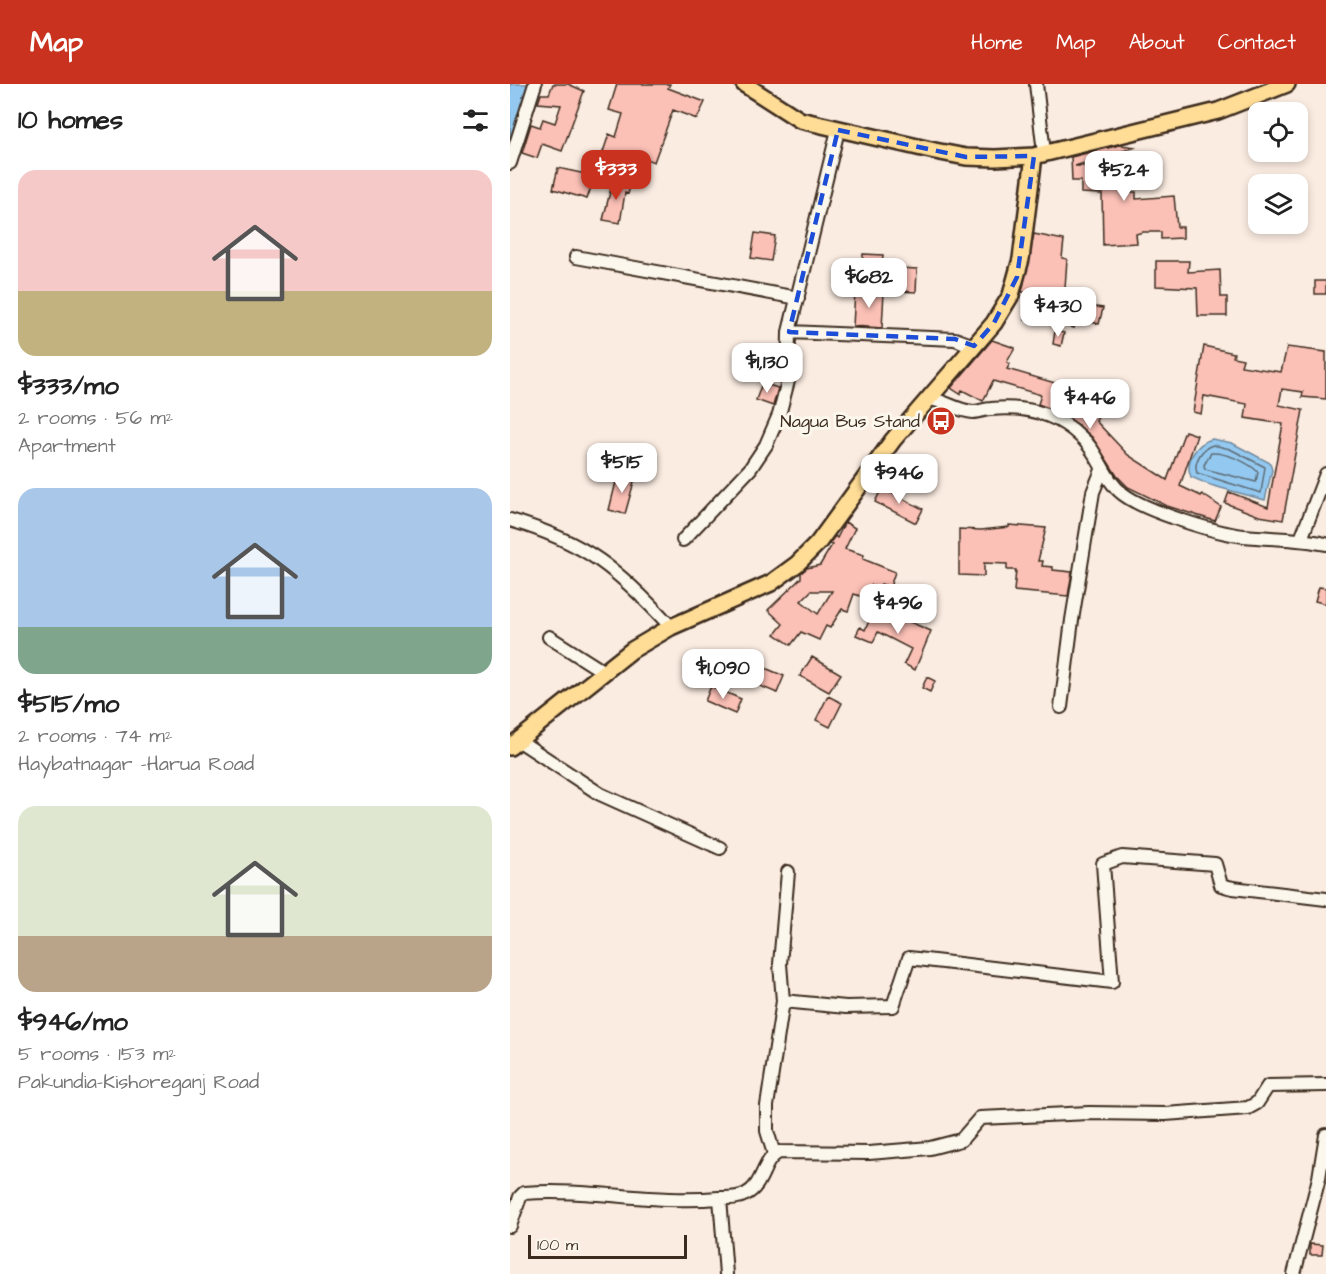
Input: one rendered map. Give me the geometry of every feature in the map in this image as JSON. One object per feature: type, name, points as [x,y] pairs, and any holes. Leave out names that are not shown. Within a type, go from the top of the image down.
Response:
[{"type":"main road","points":[[744,84],[800,120],[966,157],[1039,154],[1218,111],[1287,84]]},
{"type":"main road","points":[[514,744],[632,650],[671,627],[771,583],[797,564],[818,543],[893,440],[994,323],[1011,295],[1017,277],[1039,154]]},
{"type":"street","points":[[510,163],[535,84]]},
{"type":"street","points":[[1036,84],[1039,154]]},
{"type":"street","points":[[683,540],[750,470],[766,445],[779,415],[788,381],[789,332],[838,129]]},
{"type":"street","points":[[576,257],[798,298]]},
{"type":"street","points":[[789,332],[955,339],[974,346]]},
{"type":"street","points":[[930,399],[944,400],[959,409],[974,412],[991,409],[1019,409],[1049,415],[1081,436],[1093,450],[1102,470],[1123,494],[1197,524],[1242,536],[1301,539],[1326,544]]},
{"type":"street","points":[[1061,707],[1072,620],[1093,492],[1102,470]]},
{"type":"street","points":[[1301,539],[1326,474]]},
{"type":"street","points":[[510,520],[565,540],[592,554],[644,597],[671,627]]},
{"type":"street","points":[[549,637],[604,672]]},
{"type":"street","points":[[514,744],[600,794],[720,848]]},
{"type":"street","points":[[783,1001],[846,1007],[893,1006],[909,958],[1112,982],[1103,864],[1122,857],[1215,864],[1221,885],[1326,899]]},
{"type":"street","points":[[510,1226],[520,1197],[524,1193],[657,1200],[736,1198],[748,1194],[764,1174],[774,1155],[767,1131],[767,1106],[783,1001],[780,964],[788,872]]},
{"type":"street","points":[[774,1155],[788,1151],[868,1153],[913,1150],[961,1140],[980,1118],[1089,1113],[1165,1114],[1248,1108],[1257,1103],[1268,1086],[1326,1085]]},
{"type":"street","points":[[1294,1274],[1319,1178],[1326,1135]]},
{"type":"street","points":[[720,1198],[726,1274]]},
{"type":"highlighted area","points":[[838,130],[966,157],[1034,156],[1017,277],[994,323],[974,346],[955,339],[789,332]]},
{"type":"water","points":[[510,84],[537,84],[510,164]]},
{"type":"water","points":[[1212,439],[1232,443],[1270,463],[1272,470],[1265,500],[1210,485],[1191,477],[1189,465],[1193,454],[1201,444]]},
{"type":"building","points":[[553,84],[568,84],[584,91],[562,151],[542,144],[537,158],[522,153],[531,124],[540,127],[543,119],[555,123],[561,105],[538,103],[541,94],[549,94]]},
{"type":"building","points":[[617,84],[670,84],[668,88],[705,102],[697,119],[673,110],[654,162],[628,152],[626,158],[621,156],[618,171],[599,164],[609,134],[616,137],[623,114],[609,110]]},
{"type":"building","points":[[1120,145],[1136,147],[1075,166],[1125,166],[1126,192],[1136,192],[1136,199],[1174,196],[1177,227],[1183,227],[1183,238],[1161,239],[1161,232],[1143,232],[1136,234],[1137,243],[1103,245],[1102,194],[1081,193],[1081,181],[1072,181],[1071,157]]},
{"type":"building","points":[[558,168],[595,176],[587,199],[553,189]]},
{"type":"building","points":[[613,180],[631,183],[628,194],[625,193],[620,223],[603,220]]},
{"type":"building","points":[[755,233],[775,236],[771,261],[751,258]]},
{"type":"building","points":[[1034,234],[1064,240],[1062,258],[1067,259],[1064,303],[1103,308],[1099,324],[1076,318],[1074,328],[1059,325],[1063,304],[1043,300],[1038,323],[1025,320],[1029,293],[1022,292]]},
{"type":"building","points":[[863,254],[883,255],[881,276],[861,274]]},
{"type":"building","points":[[1156,261],[1189,261],[1188,272],[1220,270],[1221,297],[1227,297],[1227,316],[1198,316],[1197,288],[1156,286]]},
{"type":"building","points":[[898,268],[917,269],[916,292],[897,291]]},
{"type":"building","points":[[1315,281],[1326,281],[1326,294],[1315,294]]},
{"type":"building","points":[[855,291],[884,292],[882,328],[853,326]]},
{"type":"building","points":[[1055,331],[1064,333],[1061,346],[1053,344]]},
{"type":"building","points":[[992,340],[1015,348],[1007,362],[1010,364],[1007,369],[1072,388],[1069,394],[1090,403],[1093,397],[1105,403],[1096,421],[1128,455],[1167,480],[1185,431],[1197,435],[1180,486],[1201,496],[1202,494],[1221,507],[1215,521],[1167,506],[1128,487],[1117,476],[1092,437],[1065,415],[1038,404],[1041,395],[993,381],[983,401],[962,390],[960,394],[951,388]]},
{"type":"building","points":[[1204,346],[1234,353],[1233,357],[1243,359],[1241,366],[1281,372],[1287,347],[1326,352],[1326,399],[1302,397],[1303,392],[1282,389],[1279,405],[1303,410],[1283,520],[1259,516],[1225,503],[1229,492],[1268,507],[1283,424],[1245,418],[1247,404],[1204,396],[1201,414],[1193,412]]},
{"type":"building","points":[[762,383],[778,388],[773,406],[756,400]]},
{"type":"building","points":[[618,474],[635,478],[625,514],[609,510]]},
{"type":"building","points":[[882,488],[923,509],[916,523],[875,502]]},
{"type":"building","points":[[845,522],[855,528],[845,549],[864,555],[863,559],[895,572],[890,587],[881,584],[880,589],[871,585],[866,598],[854,594],[848,611],[842,609],[830,628],[826,626],[819,640],[801,632],[791,645],[775,634],[783,624],[768,610],[801,578],[801,573],[807,568],[820,565],[832,545],[829,544],[835,536],[837,538]],"holes":[[[811,591],[832,591],[818,614],[801,601]]]},
{"type":"building","points":[[1009,525],[1046,528],[1038,561],[1043,561],[1042,566],[1053,567],[1053,570],[1072,572],[1068,596],[1014,591],[1016,570],[1007,570],[1007,564],[984,563],[984,576],[959,575],[959,529],[981,530],[1009,527]]},
{"type":"building","points":[[1319,587],[1326,588],[1326,604],[1315,601]]},
{"type":"building","points":[[874,610],[901,623],[903,619],[931,631],[915,670],[904,664],[911,649],[878,632],[873,642],[856,635],[860,627],[865,630]]},
{"type":"building","points":[[812,657],[841,674],[829,692],[800,676]]},
{"type":"building","points":[[758,665],[784,676],[777,693],[751,682]]},
{"type":"building","points":[[927,677],[935,681],[930,692],[922,688]]},
{"type":"building","points":[[711,686],[741,699],[735,714],[705,701]]},
{"type":"building","points":[[828,696],[842,703],[830,727],[816,720]]},
{"type":"building","points":[[1310,1244],[1323,1245],[1322,1255],[1310,1255]]},
{"type":"place","name":"Nagua Bus Stand","points":[[941,421]]}]
